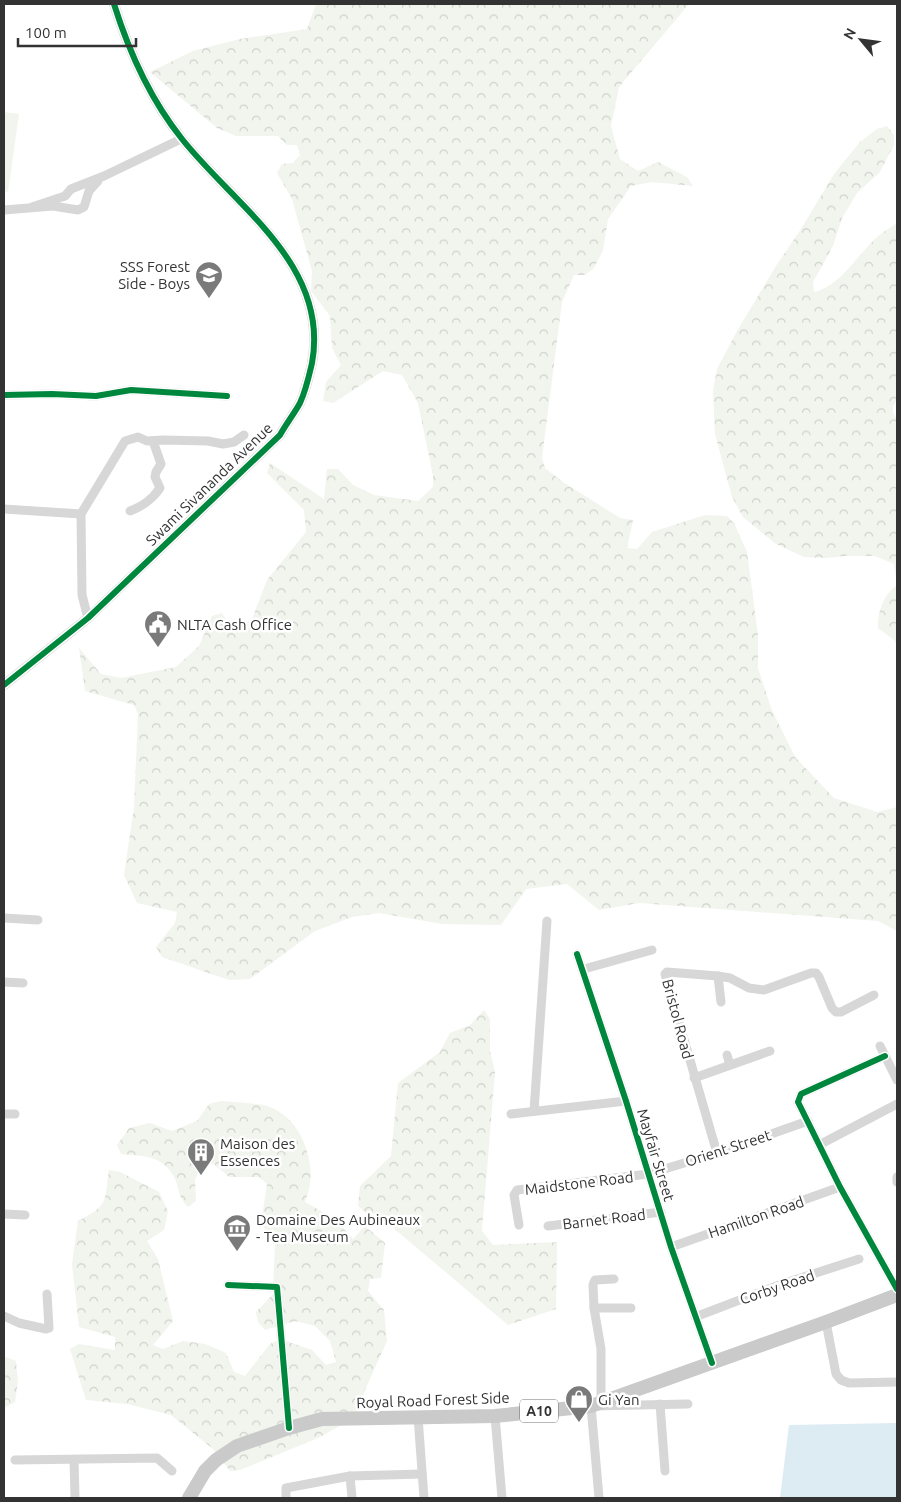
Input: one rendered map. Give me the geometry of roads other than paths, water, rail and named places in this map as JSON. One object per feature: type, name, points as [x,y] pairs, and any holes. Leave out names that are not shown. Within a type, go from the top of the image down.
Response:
[{"type":"main road","name":"Royal Road Forest Side","points":[[189,1498],[205,1471],[216,1460],[237,1446],[289,1428],[322,1419],[495,1416],[596,1403],[712,1363],[897,1295]]},
{"type":"street","name":"Swami Sivananda Avenue","points":[[4,685],[88,618],[280,435],[300,402],[309,380],[315,348],[313,320],[308,298],[297,272],[258,221],[181,138],[146,86],[133,58],[114,4]]},
{"type":"street","points":[[69,208],[65,203],[65,196],[68,191],[104,176],[181,138]]},
{"type":"street","points":[[32,207],[53,206],[69,208],[75,211],[82,209],[86,204],[89,190],[104,176]]},
{"type":"street","points":[[76,188],[82,190],[87,197]]},
{"type":"street","points":[[4,210],[20,210],[65,196]]},
{"type":"street","points":[[4,395],[52,394],[96,396],[131,390],[227,396]]},
{"type":"street","points":[[88,618],[82,596],[81,514],[125,441],[138,437],[147,441],[208,441],[223,444],[234,442],[244,435]]},
{"type":"street","points":[[130,511],[148,502],[160,488],[155,477],[161,464],[153,441]]},
{"type":"street","points":[[4,509],[81,514]]},
{"type":"street","points":[[4,918],[38,920]]},
{"type":"street","points":[[534,1111],[547,921]]},
{"type":"street","points":[[584,969],[652,950]]},
{"type":"street","name":"Mayfair Street","points":[[578,954],[626,1100],[671,1247],[712,1363]]},
{"type":"street","name":"Bristol Road","points":[[717,1153],[665,974],[667,972],[718,976],[730,978],[749,988],[764,990],[811,973],[816,973],[832,1008],[836,1012],[841,1012],[874,995]]},
{"type":"street","points":[[718,976],[721,1002]]},
{"type":"street","points":[[4,982],[23,983]]},
{"type":"street","points":[[880,1046],[897,1080]]},
{"type":"street","points":[[694,1078],[770,1051]]},
{"type":"street","points":[[727,1055],[730,1065]]},
{"type":"street","points":[[885,1056],[801,1094],[798,1102],[840,1187],[897,1289]]},
{"type":"street","points":[[511,1114],[626,1100]]},
{"type":"street","points":[[819,1145],[897,1104]]},
{"type":"street","points":[[4,1114],[15,1114]]},
{"type":"street","name":"Orient Street","points":[[648,1174],[717,1153],[808,1121]]},
{"type":"street","name":"Maidstone Road","points":[[519,1225],[514,1195],[517,1190],[648,1174]]},
{"type":"street","points":[[897,1177],[897,1182]]},
{"type":"street","name":"Hamilton Road","points":[[671,1247],[840,1187]]},
{"type":"street","name":"Barnet Road","points":[[548,1226],[660,1212]]},
{"type":"street","points":[[4,1214],[25,1215]]},
{"type":"street","name":"Corby Road","points":[[695,1317],[779,1285],[859,1259]]},
{"type":"street","points":[[599,1498],[596,1403],[601,1349],[594,1308],[593,1282],[595,1280],[614,1279]]},
{"type":"street","points":[[228,1285],[277,1287],[289,1428]]},
{"type":"street","points":[[4,1316],[20,1323],[49,1328],[47,1294]]},
{"type":"street","points":[[594,1308],[631,1308]]},
{"type":"street","points":[[826,1322],[836,1374],[841,1380],[849,1383],[897,1382]]},
{"type":"street","points":[[596,1403],[688,1404]]},
{"type":"street","points":[[660,1404],[665,1471]]},
{"type":"street","points":[[495,1416],[502,1498]]},
{"type":"street","points":[[418,1417],[424,1498]]},
{"type":"street","points":[[15,1460],[157,1458],[172,1472]]},
{"type":"street","points":[[74,1460],[75,1498]]},
{"type":"street","points":[[286,1498],[286,1488],[350,1476],[422,1474]]},
{"type":"street","points":[[350,1476],[352,1498]]},
{"type":"place","name":"SSS Forest Side - Boys","points":[[209,299]]},
{"type":"place","name":"NLTA Cash Office","points":[[158,648]]},
{"type":"place","name":"Maison des Essences","points":[[201,1176]]},
{"type":"place","name":"Domaine Des Aubineaux - Tea Museum","points":[[237,1252]]},
{"type":"place","name":"Gi Yan","points":[[579,1423]]}]
